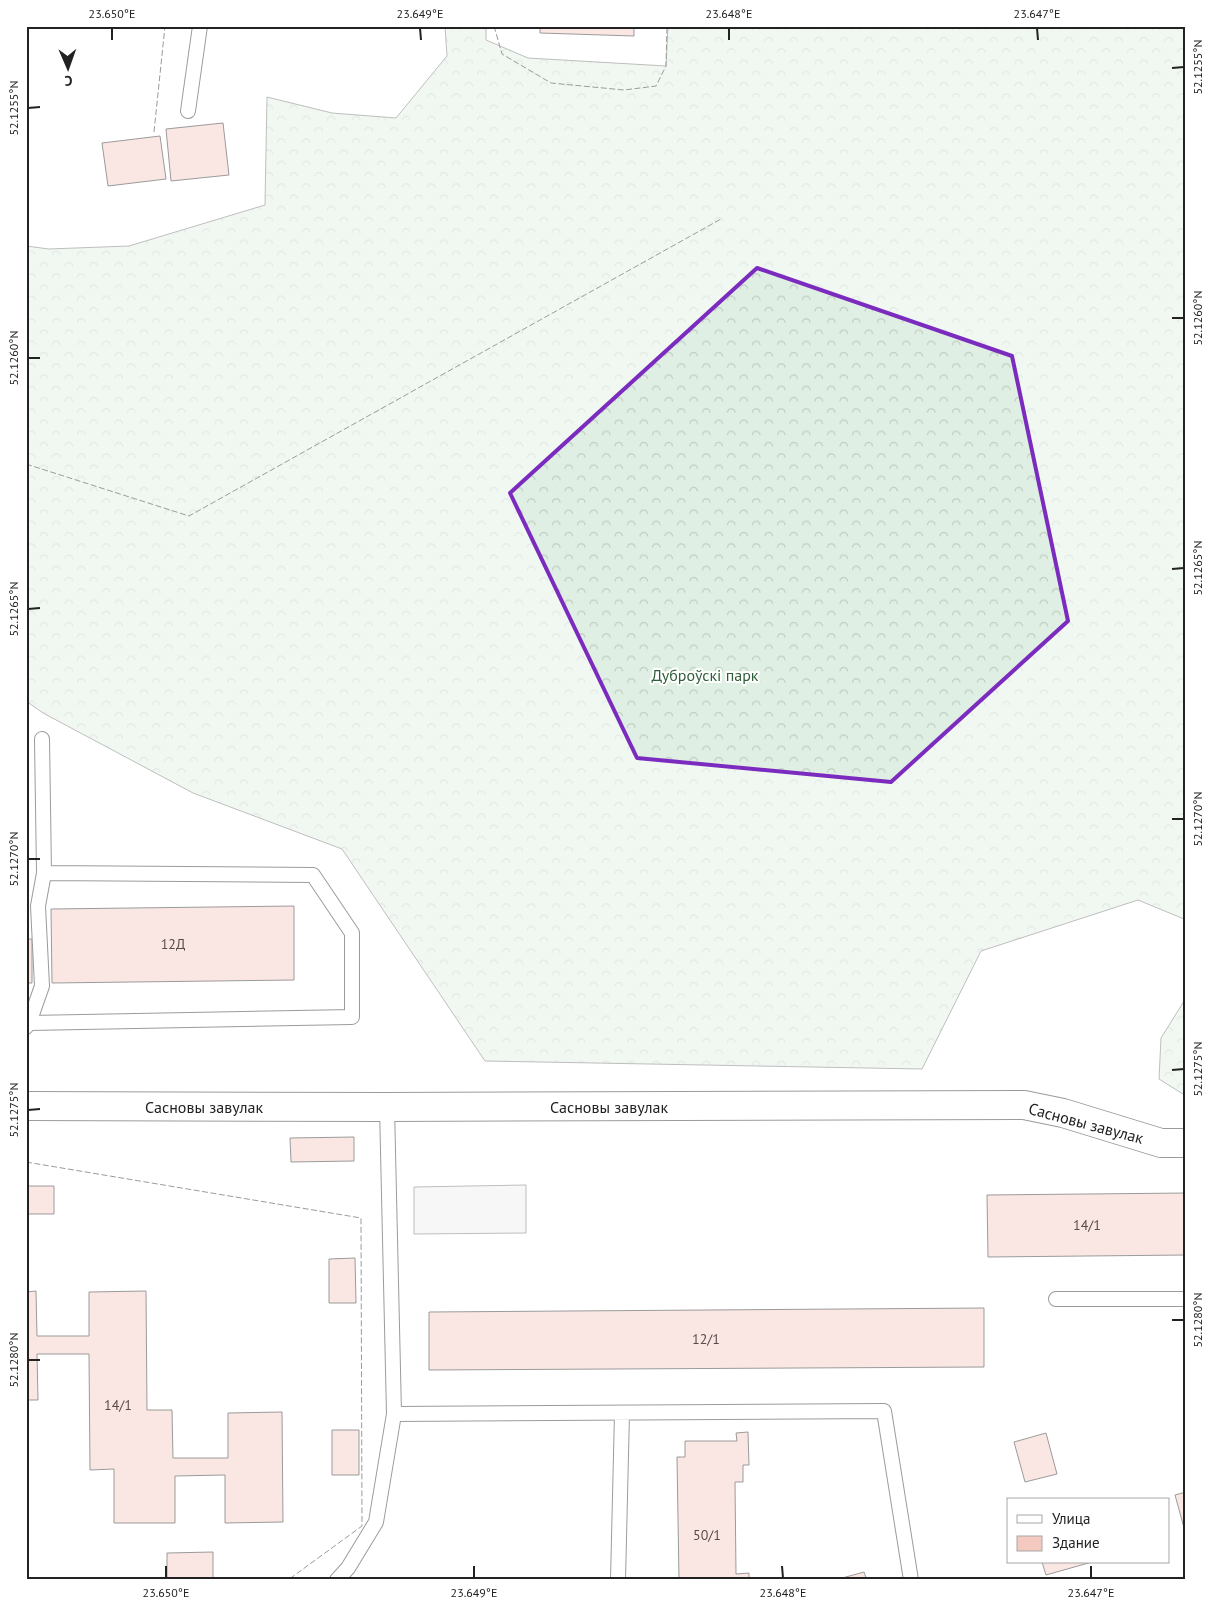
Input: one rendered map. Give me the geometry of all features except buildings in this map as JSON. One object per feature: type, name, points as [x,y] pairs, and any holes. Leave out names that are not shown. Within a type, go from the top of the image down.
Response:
[{"type":"street","name":"Сасновы завулак","points":[[26,1106],[1024,1105],[1063,1113],[1161,1144],[1186,1143]]},
{"type":"lane","points":[[188,111],[200,26]]},
{"type":"lane","points":[[42,738],[44,873],[38,906],[42,986],[28,1025],[352,1017],[352,933],[313,875],[44,873]]},
{"type":"lane","points":[[337,1580],[348,1568],[376,1522],[394,1414],[387,1107]]},
{"type":"lane","points":[[1056,1299],[1186,1299]]},
{"type":"lane","points":[[394,1414],[884,1411],[911,1580]]},
{"type":"lane","points":[[618,1580],[622,1413]]},
{"type":"highlighted area","points":[[757,268],[1012,356],[1068,621],[891,782],[637,758],[510,493]]},
{"type":"green space","name":"Дуброўскі парк","points":[[445,26],[486,26],[486,40],[528,58],[666,66],[668,26],[1186,26],[1186,922],[1184,919],[1138,900],[981,951],[922,1069],[485,1061],[342,849],[193,793],[43,713],[26,701],[26,246],[49,249],[129,246],[265,205],[267,97],[332,113],[396,118],[447,56]]},
{"type":"green space","points":[[1186,998],[1186,1096],[1159,1079],[1161,1038]]},
{"type":"shaded area","points":[[526,1185],[526,1233],[414,1234],[414,1187]]},
{"type":"fence","points":[[154,132],[165,26]]},
{"type":"fence","points":[[494,26],[502,54],[551,83],[624,90],[656,86],[666,66],[667,26]]},
{"type":"fence","points":[[26,464],[189,516],[721,219]]},
{"type":"fence","points":[[26,1162],[361,1218],[362,1526],[288,1580]]}]
